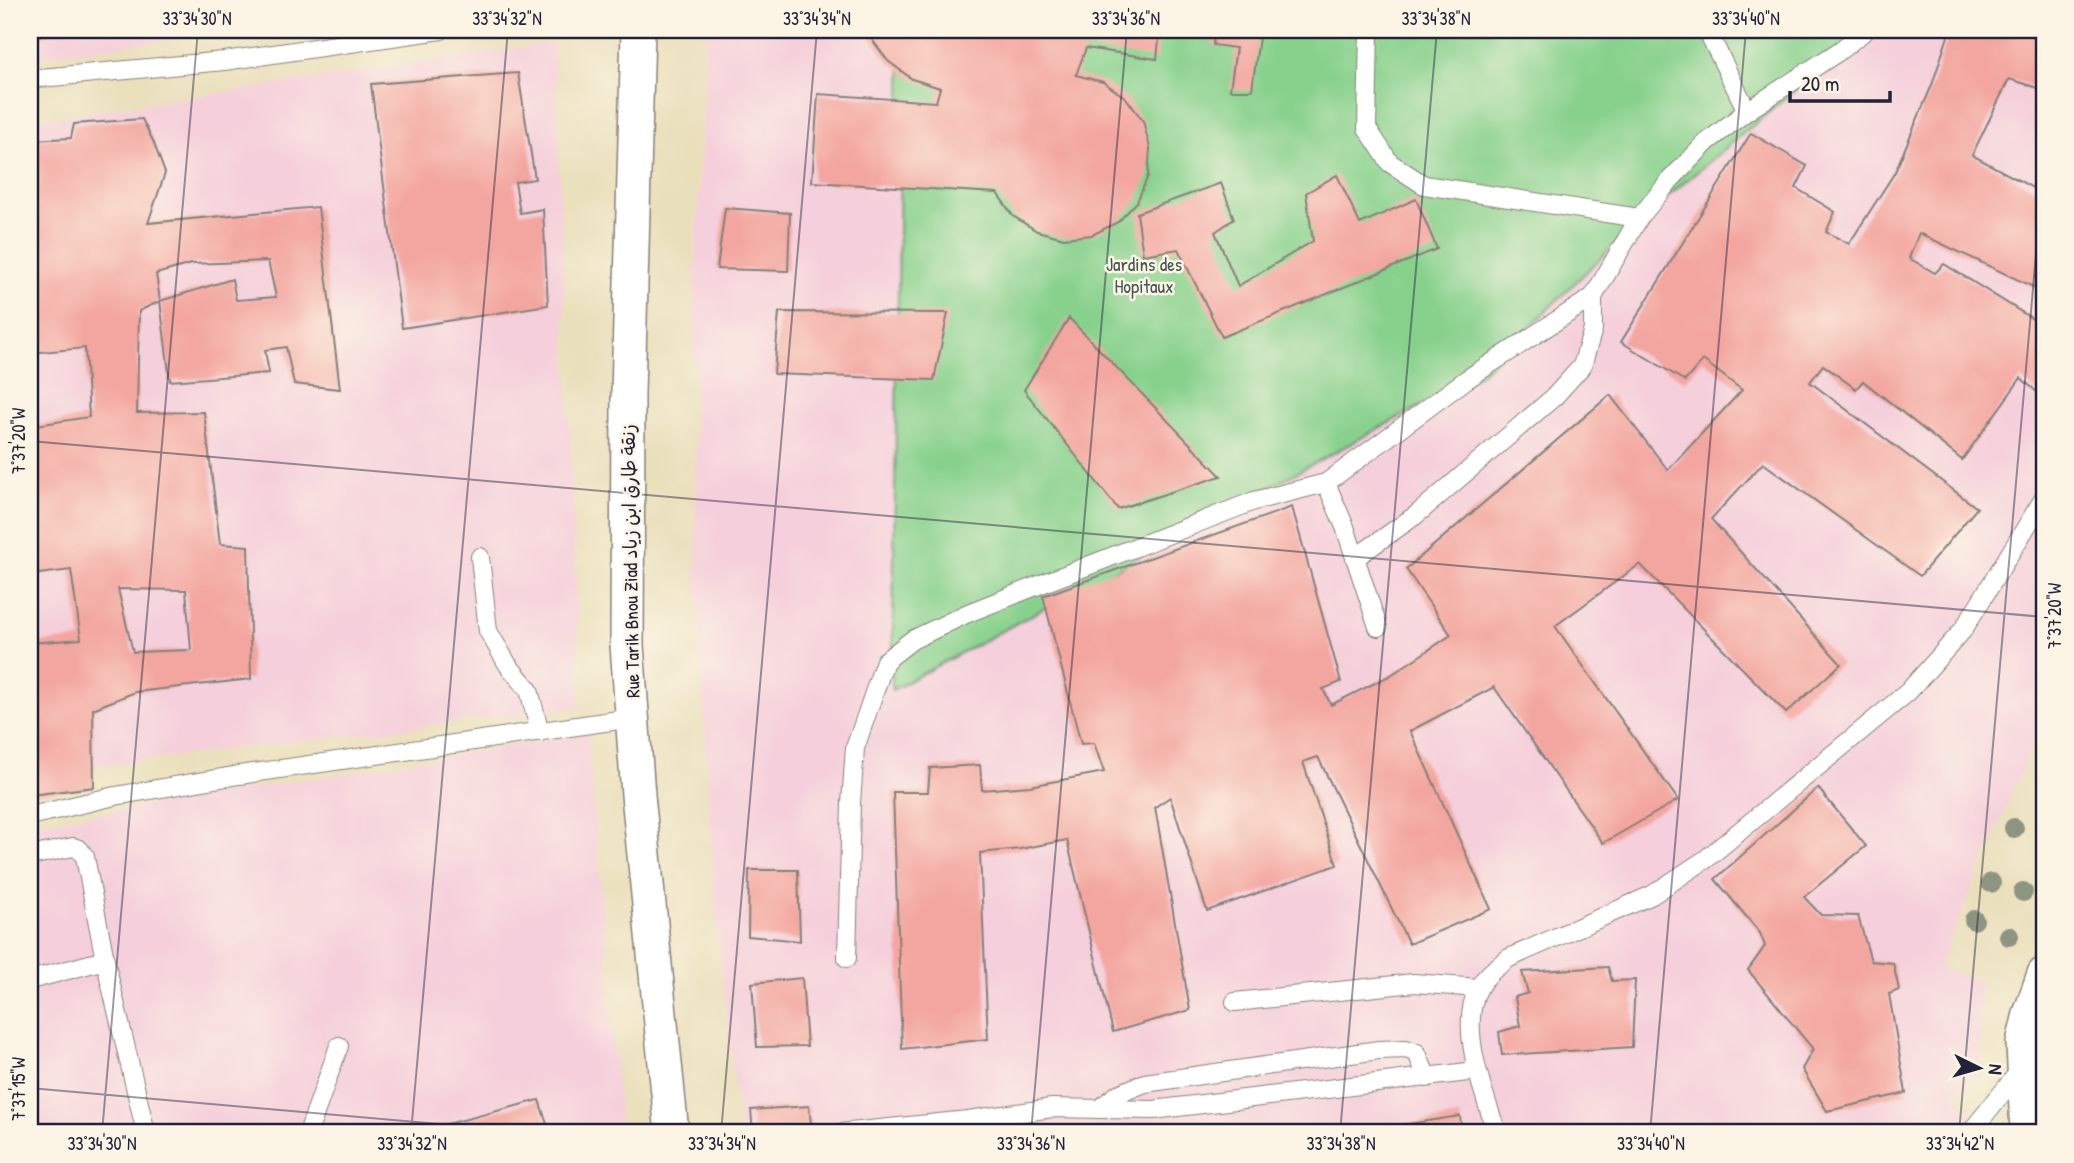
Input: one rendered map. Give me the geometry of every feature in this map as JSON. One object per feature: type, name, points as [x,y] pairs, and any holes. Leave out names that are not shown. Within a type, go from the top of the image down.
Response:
[{"type":"street","name":"Rue Tarik Bnou Ziad زنقة طارق ابن زياد","points":[[638,30],[628,393],[627,645],[672,1133]]},
{"type":"street","points":[[2044,974],[2023,1043],[2034,1064],[2027,1133],[2044,1132]]},
{"type":"lane","points":[[30,79],[224,61],[441,30]]},
{"type":"lane","points":[[1369,30],[1367,128],[1390,163],[1424,185],[1639,218]]},
{"type":"lane","points":[[1707,30],[1747,111]]},
{"type":"lane","points":[[847,958],[855,748],[885,661],[912,640],[968,613],[1254,501],[1326,483],[1467,379],[1593,297],[1639,218],[1707,142],[1747,111],[1838,52],[1866,30]]},
{"type":"lane","points":[[1355,558],[1416,515],[1554,397],[1582,366],[1593,329],[1593,297]]},
{"type":"lane","points":[[1326,483],[1345,527],[1378,627]]},
{"type":"lane","points":[[1497,1133],[1476,1071],[1470,1013],[1478,988],[1490,972],[1509,958],[1652,895],[1706,859],[1908,692],[1963,630],[2044,498]]},
{"type":"lane","points":[[480,556],[488,631],[508,665],[529,690],[540,732]]},
{"type":"lane","points":[[30,816],[114,796],[214,779],[632,718]]},
{"type":"lane","points":[[30,856],[73,847],[79,849],[85,857],[105,960],[146,1133]]},
{"type":"lane","points":[[30,980],[105,960]]},
{"type":"lane","points":[[1235,1002],[1415,983],[1478,988]]},
{"type":"lane","points":[[307,1133],[339,1046]]},
{"type":"lane","points":[[1099,1109],[1118,1094],[1145,1083],[1379,1049],[1406,1049],[1417,1053],[1427,1077]]},
{"type":"lane","points":[[1970,1133],[2034,1064]]},
{"type":"lane","points":[[840,1133],[1052,1108],[1153,1110],[1476,1071]]},
{"type":"shaded area","points":[[30,30],[246,30],[30,57]]},
{"type":"shaded area","points":[[707,30],[2044,30],[2044,716],[1939,967],[1980,981],[1981,1070],[1953,1094],[1987,1133],[740,1133],[715,912],[696,565],[694,285]]},
{"type":"shaded area","points":[[554,43],[581,707],[30,774],[30,121]]},
{"type":"shaded area","points":[[588,733],[621,1133],[30,1133],[30,825]]},
{"type":"green space","name":"Jardins des Hopitaux","points":[[902,30],[1867,30],[1642,218],[1482,373],[892,690]]},
{"type":"building","points":[[30,30],[68,30],[69,31],[30,37]]},
{"type":"building","points":[[869,30],[1160,30],[1157,59],[1086,48],[1076,75],[1103,82],[1126,98],[1143,121],[1150,148],[1148,176],[1137,202],[1118,222],[1092,235],[1064,238],[1037,231],[1013,216],[997,193],[812,182],[818,94],[936,102],[940,88],[912,79],[888,61],[871,38]]},
{"type":"building","points":[[1214,30],[1260,30],[1252,90],[1230,90],[1236,48],[1213,45]]},
{"type":"building","points":[[1950,30],[2044,30],[2044,90],[2009,79],[1972,155],[2044,194],[2044,292],[1919,233],[1909,258],[1935,273],[1944,264],[2044,326],[2044,389],[2039,394],[2021,378],[1962,460],[1863,381],[1856,389],[1823,365],[1810,382],[1977,508],[1920,576],[1763,463],[1711,519],[1841,664],[1786,713],[1640,564],[1555,626],[1678,800],[1603,843],[1494,687],[1410,731],[1491,909],[1409,944],[1318,757],[1303,762],[1337,865],[1207,911],[1170,797],[1155,807],[1190,1010],[1113,1032],[1067,840],[980,853],[988,1039],[902,1049],[893,792],[928,792],[930,768],[980,765],[982,790],[1030,786],[1104,772],[1094,743],[1081,744],[1043,596],[1292,507],[1341,682],[1323,689],[1331,705],[1391,675],[1451,635],[1406,569],[1610,395],[1668,470],[1742,390],[1703,360],[1685,381],[1621,342],[1751,133],[1807,166],[1796,188],[1835,212],[1826,232],[1849,244],[1895,172],[1932,85]]},
{"type":"building","points":[[518,73],[535,179],[515,182],[520,213],[543,209],[548,305],[402,328],[371,84]]},
{"type":"building","points":[[142,119],[165,173],[148,223],[318,207],[340,389],[294,384],[286,347],[265,350],[269,373],[170,381],[160,301],[139,311],[137,413],[204,412],[220,544],[248,546],[251,679],[135,692],[93,709],[94,787],[30,795],[30,643],[81,639],[71,570],[30,575],[30,426],[89,417],[85,348],[30,353],[30,140],[71,138],[74,124]],"holes":[[[268,261],[276,297],[236,300],[232,279],[160,301],[156,274],[191,264]],[[118,589],[186,590],[191,650],[133,652]]]},
{"type":"building","points":[[1337,175],[1360,224],[1416,199],[1437,249],[1222,337],[1178,249],[1143,255],[1137,213],[1221,183],[1234,219],[1215,232],[1238,286],[1313,241],[1306,193]]},
{"type":"building","points":[[725,208],[790,213],[788,271],[717,269]]},
{"type":"building","points":[[779,312],[948,313],[934,380],[774,374]]},
{"type":"building","points":[[1069,318],[1221,476],[1118,509],[1024,390]]},
{"type":"building","points":[[1818,788],[1866,846],[1804,897],[1821,915],[1858,916],[1871,961],[1893,963],[1899,990],[1889,994],[1906,1093],[1827,1111],[1802,1069],[1813,1049],[1748,970],[1765,946],[1760,933],[1715,879]]},
{"type":"building","points":[[749,870],[798,870],[800,941],[748,936]]},
{"type":"building","points":[[1608,967],[1612,981],[1635,980],[1632,1047],[1502,1055],[1499,1032],[1520,1026],[1515,997],[1528,993],[1522,972]]},
{"type":"building","points":[[802,978],[807,1046],[757,1047],[752,983]]},
{"type":"building","points":[[539,1100],[550,1133],[417,1133],[417,1132]]},
{"type":"building","points":[[809,1106],[812,1133],[753,1133],[751,1110]]},
{"type":"building","points":[[1460,1116],[1462,1133],[1357,1133],[1357,1132]]}]
